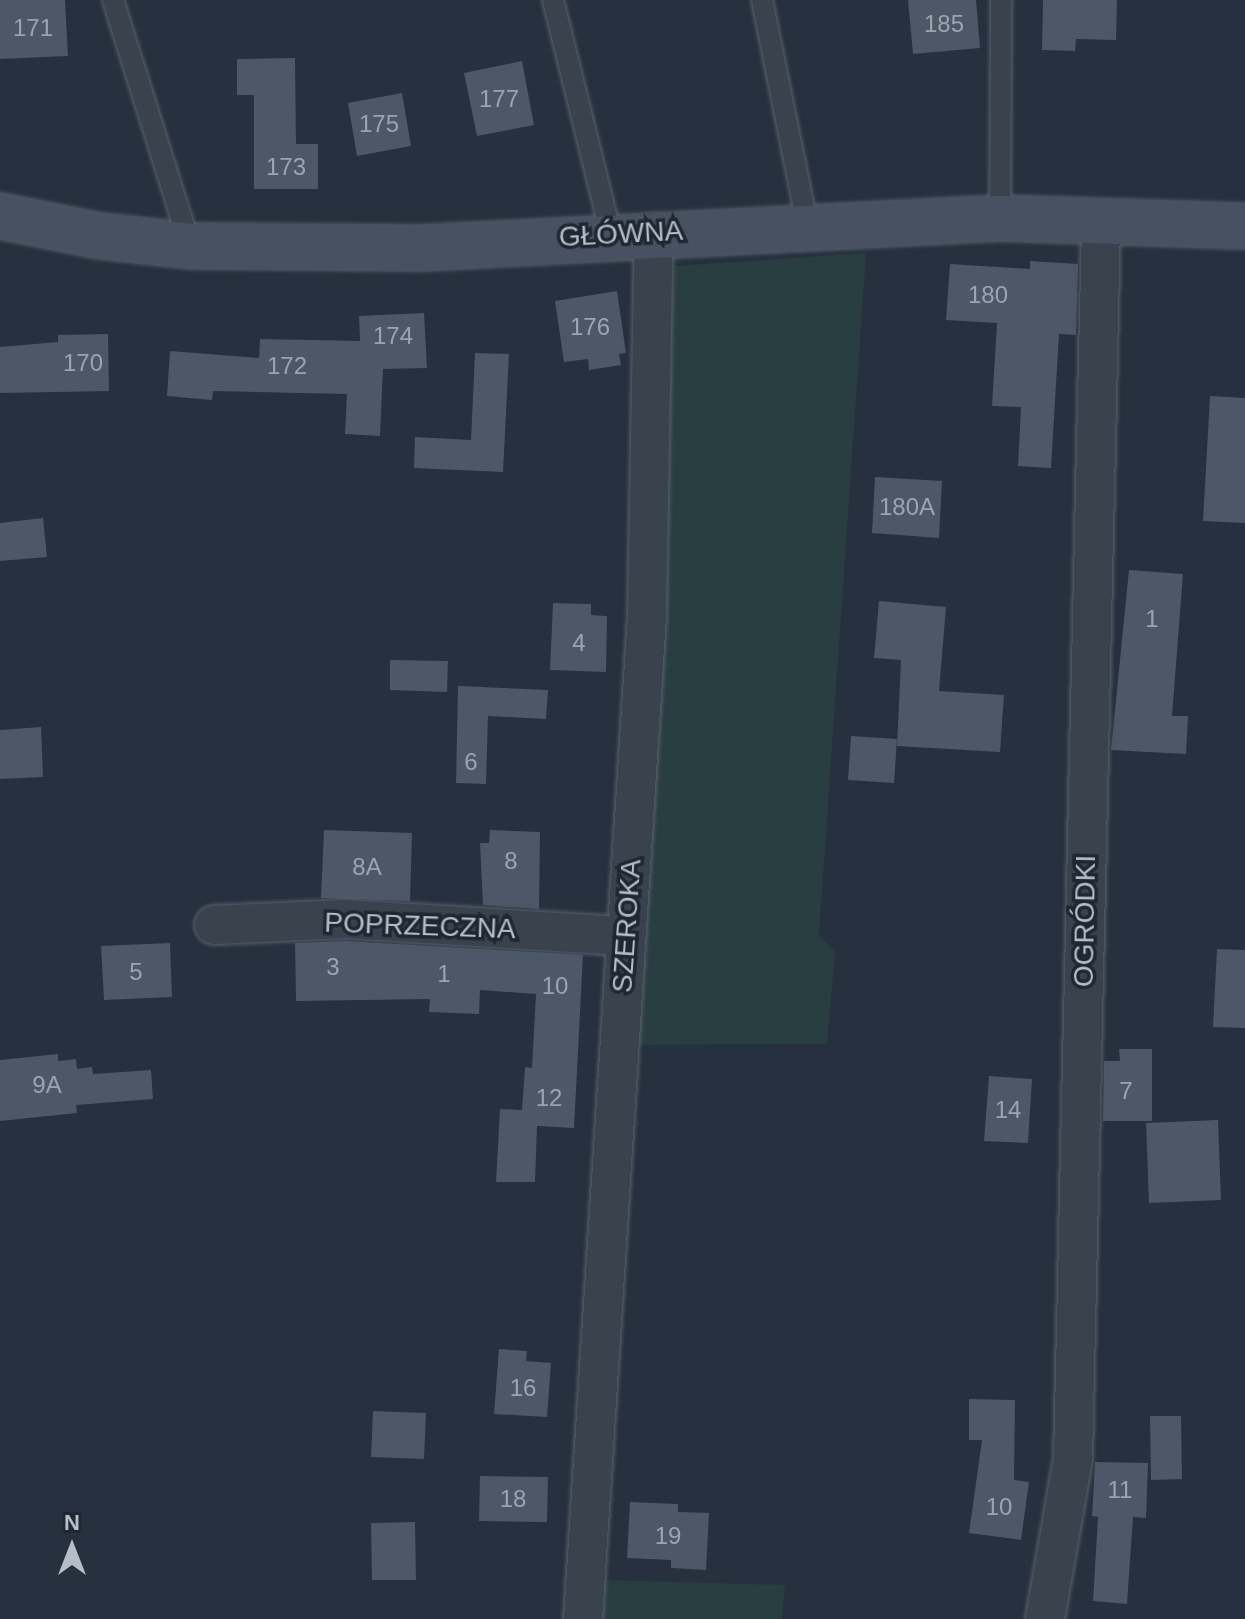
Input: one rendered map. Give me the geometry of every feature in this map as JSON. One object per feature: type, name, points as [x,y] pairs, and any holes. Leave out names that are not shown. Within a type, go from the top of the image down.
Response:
[{"type":"main road","name":"GŁÓWNA","points":[[0,216],[100,236],[190,246],[421,248],[611,234],[1000,218],[1245,226]]},
{"type":"street","name":"OGRÓDKI","points":[[1045,1619],[1073,1459],[1101,221]]},
{"type":"street","name":"SZEROKA","points":[[583,1619],[647,615],[654,232]]},
{"type":"street","name":"POPRZECZNA","points":[[214,925],[345,919],[626,936]]},
{"type":"lane","points":[[113,0],[190,246]]},
{"type":"lane","points":[[553,0],[611,234]]},
{"type":"lane","points":[[762,0],[807,224]]},
{"type":"lane","points":[[1000,218],[1001,0]]},
{"type":"green space","points":[[866,253],[819,935],[835,952],[827,1044],[630,1045],[674,266]]},
{"type":"green space","points":[[602,1580],[785,1585],[782,1619],[599,1619]]},
{"type":"building","points":[[0,0],[65,0],[68,56],[0,59]]},
{"type":"building","points":[[908,0],[976,0],[980,48],[913,54]]},
{"type":"building","points":[[1043,0],[1117,0],[1116,40],[1076,39],[1075,51],[1042,50]]},
{"type":"building","points":[[295,58],[296,144],[318,144],[318,189],[254,189],[254,95],[237,95],[237,59]]},
{"type":"building","points":[[522,61],[534,125],[477,136],[464,73]]},
{"type":"building","points":[[402,93],[411,146],[357,156],[348,103]]},
{"type":"building","points":[[1030,261],[1078,264],[1076,335],[1059,334],[1051,468],[1018,466],[1021,407],[992,406],[997,323],[946,320],[950,264],[1030,269]]},
{"type":"building","points":[[617,291],[626,353],[619,354],[621,365],[589,370],[588,359],[564,362],[555,301]]},
{"type":"building","points":[[424,313],[427,368],[383,369],[380,436],[345,434],[347,394],[213,391],[212,400],[167,396],[170,351],[259,358],[260,339],[360,341],[359,316]]},
{"type":"building","points":[[108,334],[109,391],[0,393],[0,347],[58,342],[58,335]]},
{"type":"building","points":[[475,353],[509,354],[503,472],[414,468],[415,437],[471,440]]},
{"type":"building","points":[[1210,396],[1245,398],[1245,523],[1203,521]]},
{"type":"building","points":[[875,477],[942,481],[939,538],[872,533]]},
{"type":"building","points":[[43,518],[47,557],[0,561],[0,523]]},
{"type":"building","points":[[1129,570],[1183,574],[1172,716],[1188,716],[1186,754],[1111,750]]},
{"type":"building","points":[[879,601],[946,607],[939,691],[1004,695],[1000,752],[897,746],[901,660],[874,658]]},
{"type":"building","points":[[553,603],[591,604],[591,615],[607,616],[606,672],[550,670]]},
{"type":"building","points":[[390,660],[448,661],[447,692],[390,690]]},
{"type":"building","points":[[458,686],[548,690],[546,719],[488,716],[486,784],[456,783]]},
{"type":"building","points":[[41,727],[43,777],[0,779],[0,730]]},
{"type":"building","points":[[851,736],[897,739],[894,783],[848,780]]},
{"type":"building","points":[[324,830],[412,833],[410,901],[321,898]]},
{"type":"building","points":[[490,830],[540,832],[539,909],[483,905],[480,843],[489,843]]},
{"type":"building","points":[[345,941],[583,955],[574,1128],[537,1126],[535,1182],[496,1182],[500,1109],[522,1110],[525,1067],[532,1068],[536,994],[480,990],[479,1014],[429,1012],[430,999],[296,1001],[295,943]]},
{"type":"building","points":[[170,943],[172,997],[104,1000],[101,946]]},
{"type":"building","points":[[1217,949],[1245,950],[1245,1028],[1213,1027]]},
{"type":"building","points":[[1119,1049],[1152,1049],[1152,1121],[1103,1121],[1104,1061],[1120,1061]]},
{"type":"building","points":[[58,1054],[58,1061],[76,1059],[77,1069],[92,1067],[93,1074],[151,1070],[153,1099],[76,1105],[77,1113],[0,1121],[0,1060]]},
{"type":"building","points":[[989,1076],[1032,1079],[1028,1143],[984,1141]]},
{"type":"building","points":[[1218,1120],[1221,1200],[1149,1203],[1146,1123]]},
{"type":"building","points":[[499,1349],[527,1351],[526,1361],[551,1363],[547,1417],[494,1414]]},
{"type":"building","points":[[969,1399],[1015,1400],[1014,1480],[1029,1482],[1021,1540],[969,1533],[982,1440],[969,1440]]},
{"type":"building","points":[[373,1411],[426,1413],[424,1459],[371,1457]]},
{"type":"building","points":[[1150,1416],[1181,1416],[1182,1479],[1151,1480]]},
{"type":"building","points":[[1095,1462],[1148,1463],[1146,1518],[1133,1517],[1127,1604],[1093,1601],[1098,1517],[1092,1516]]},
{"type":"building","points":[[480,1476],[548,1477],[547,1522],[479,1521]]},
{"type":"building","points":[[630,1502],[678,1504],[678,1512],[709,1513],[706,1570],[671,1568],[671,1560],[627,1558]]},
{"type":"building","points":[[415,1522],[416,1580],[372,1580],[371,1523]]}]
